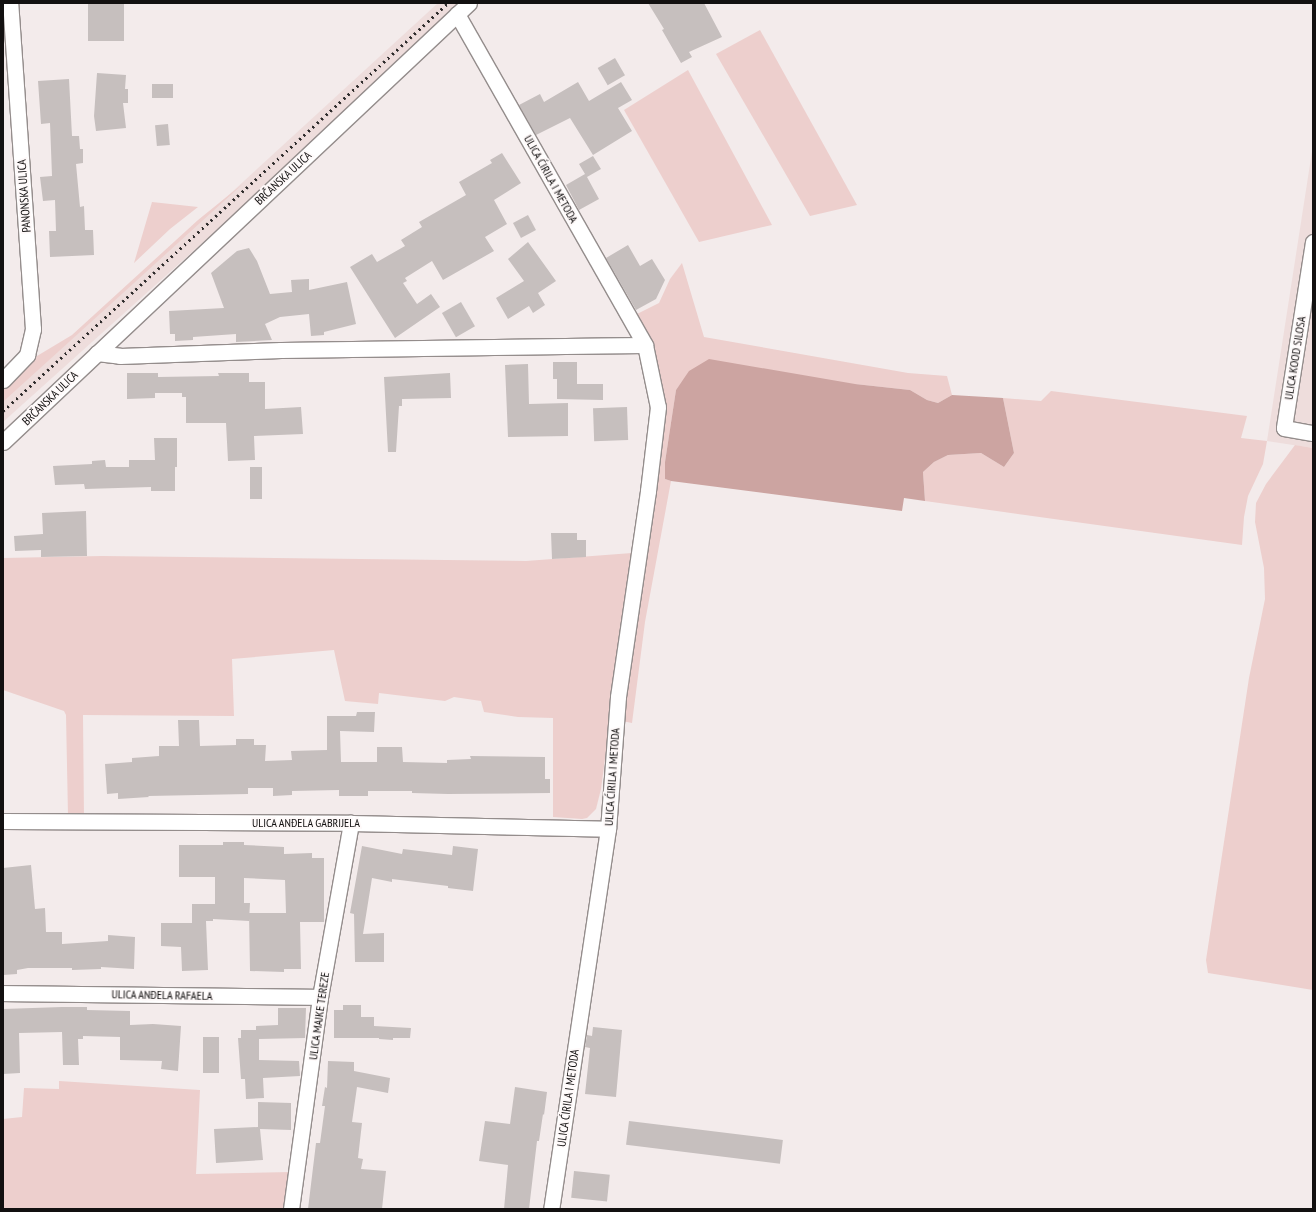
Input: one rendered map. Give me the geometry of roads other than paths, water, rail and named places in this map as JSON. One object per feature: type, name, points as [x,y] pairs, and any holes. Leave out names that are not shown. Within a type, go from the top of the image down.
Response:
[{"type":"street","name":"PANONSKA ULICA","points":[[3,380],[27,355],[32,329],[10,3]]},
{"type":"street","name":"BRČANSKA ULICA","points":[[3,442],[469,3]]},
{"type":"street","name":"ULICA ĆIRILA I METODA","points":[[457,14],[645,345],[655,386],[658,407],[658,421],[618,697],[608,829],[551,1209]]},
{"type":"street","name":"ULICA KOOD SILOSA","points":[[1313,242],[1284,428],[1313,433]]},
{"type":"street","points":[[97,353],[120,356],[281,350],[645,345]]},
{"type":"street","name":"ULICA ANĐELA GABRIJELA","points":[[3,821],[351,823],[608,829]]},
{"type":"street","name":"ULICA MAJKE TEREZE","points":[[291,1209],[320,998],[351,823]]},
{"type":"street","name":"ULICA ANĐELA RAFAELA","points":[[3,993],[320,998]]},
{"type":"railway","points":[[3,411],[448,3]]}]
